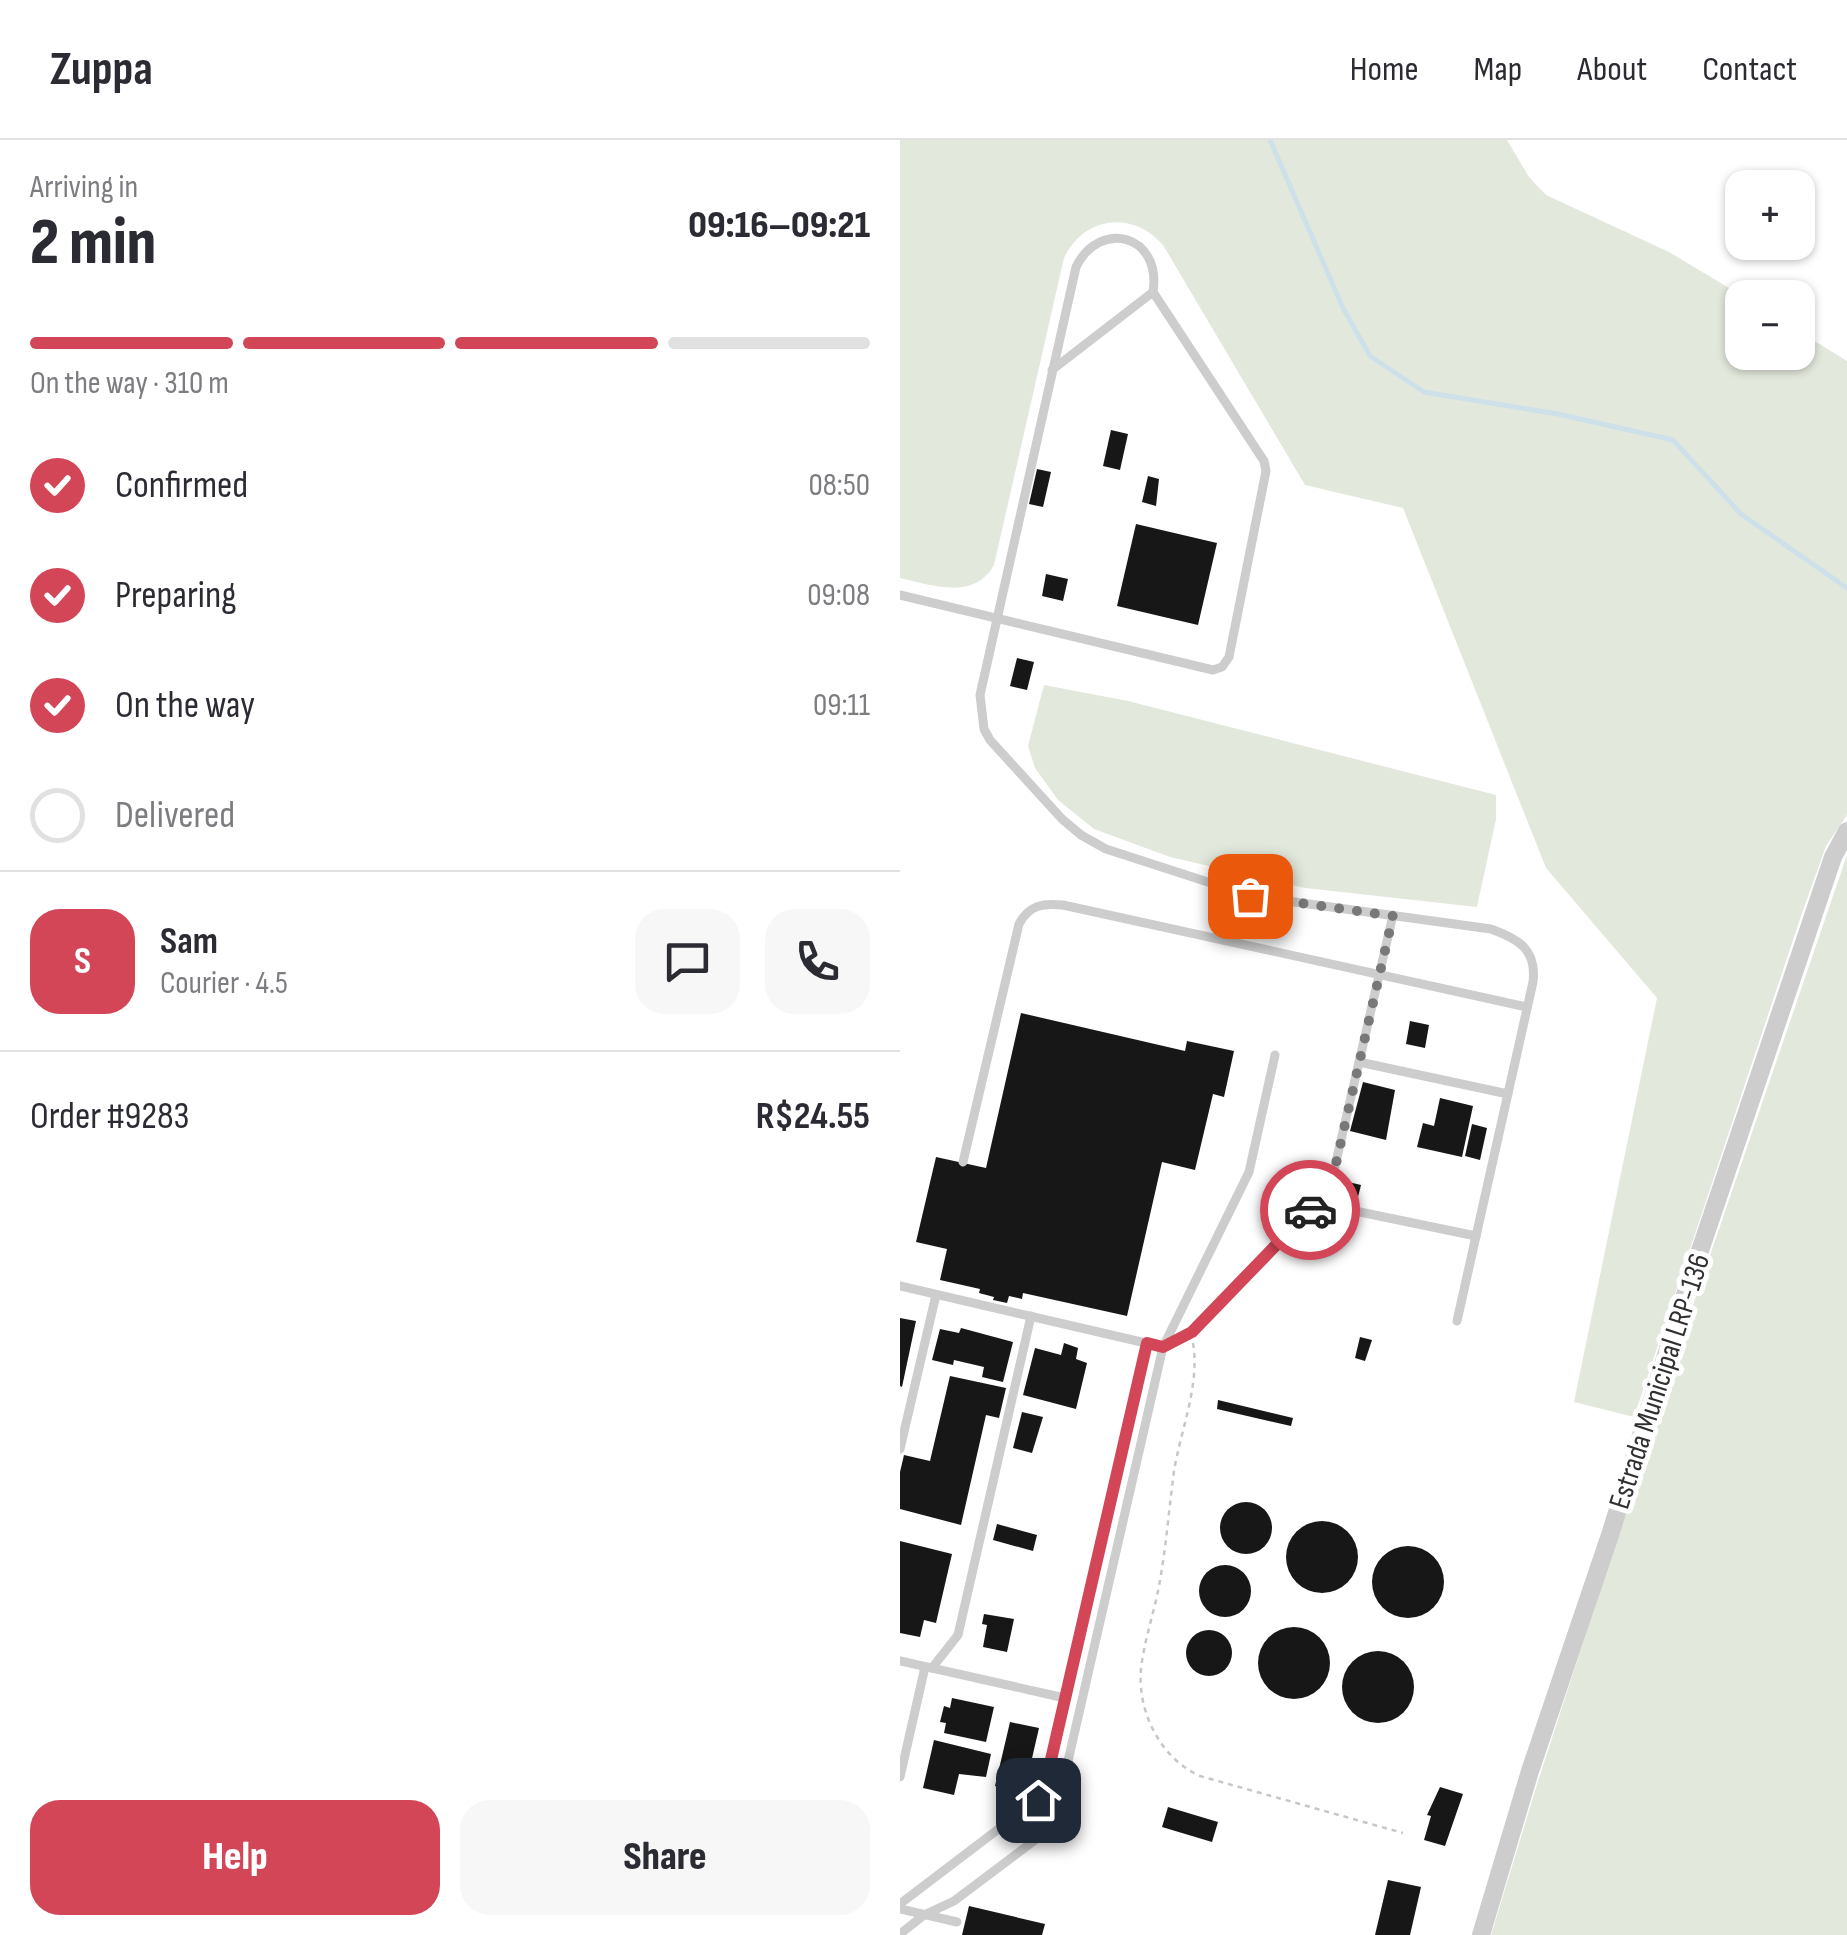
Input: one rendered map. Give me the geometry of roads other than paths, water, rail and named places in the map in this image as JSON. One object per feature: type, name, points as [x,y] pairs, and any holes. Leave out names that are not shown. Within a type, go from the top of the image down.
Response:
[{"type":"street","name":"Estrada Municipal LRP-136","points":[[1480,1935],[1681,1307],[1834,857],[1847,832]]},
{"type":"lane","points":[[900,596],[998,620],[1212,670],[1222,667],[1229,658],[1266,483],[1264,461],[1153,292],[1152,264],[1142,248],[1119,238],[1093,244],[1076,267],[998,620],[980,695],[984,729],[1038,794],[1081,835],[1106,849],[1235,892],[1480,926],[1524,945],[1534,965],[1527,1007],[1457,1321]]},
{"type":"lane","points":[[1052,370],[1153,292]]},
{"type":"lane","points":[[962,1162],[1019,924],[1033,907],[1063,905],[1527,1007]]},
{"type":"lane","points":[[1326,1205],[1393,916]]},
{"type":"lane","points":[[900,1934],[924,1915],[954,1901],[1054,1822],[1163,1347],[1249,1172],[1275,1055]]},
{"type":"lane","points":[[1360,1062],[1508,1094]]},
{"type":"lane","points":[[900,1286],[1163,1347],[1192,1332],[1300,1218],[1317,1206],[1476,1236]]},
{"type":"lane","points":[[900,1448],[936,1295]]},
{"type":"lane","points":[[900,1777],[928,1667],[958,1635],[1032,1316]]},
{"type":"lane","points":[[900,1906],[1042,1795],[1147,1343]]},
{"type":"lane","points":[[900,1661],[1066,1698]]},
{"type":"lane","points":[[900,1906],[957,1922]]},
{"type":"waterway","points":[[1270,140],[1343,308],[1370,356],[1424,392],[1558,414],[1673,440],[1741,514],[1847,588]]}]
